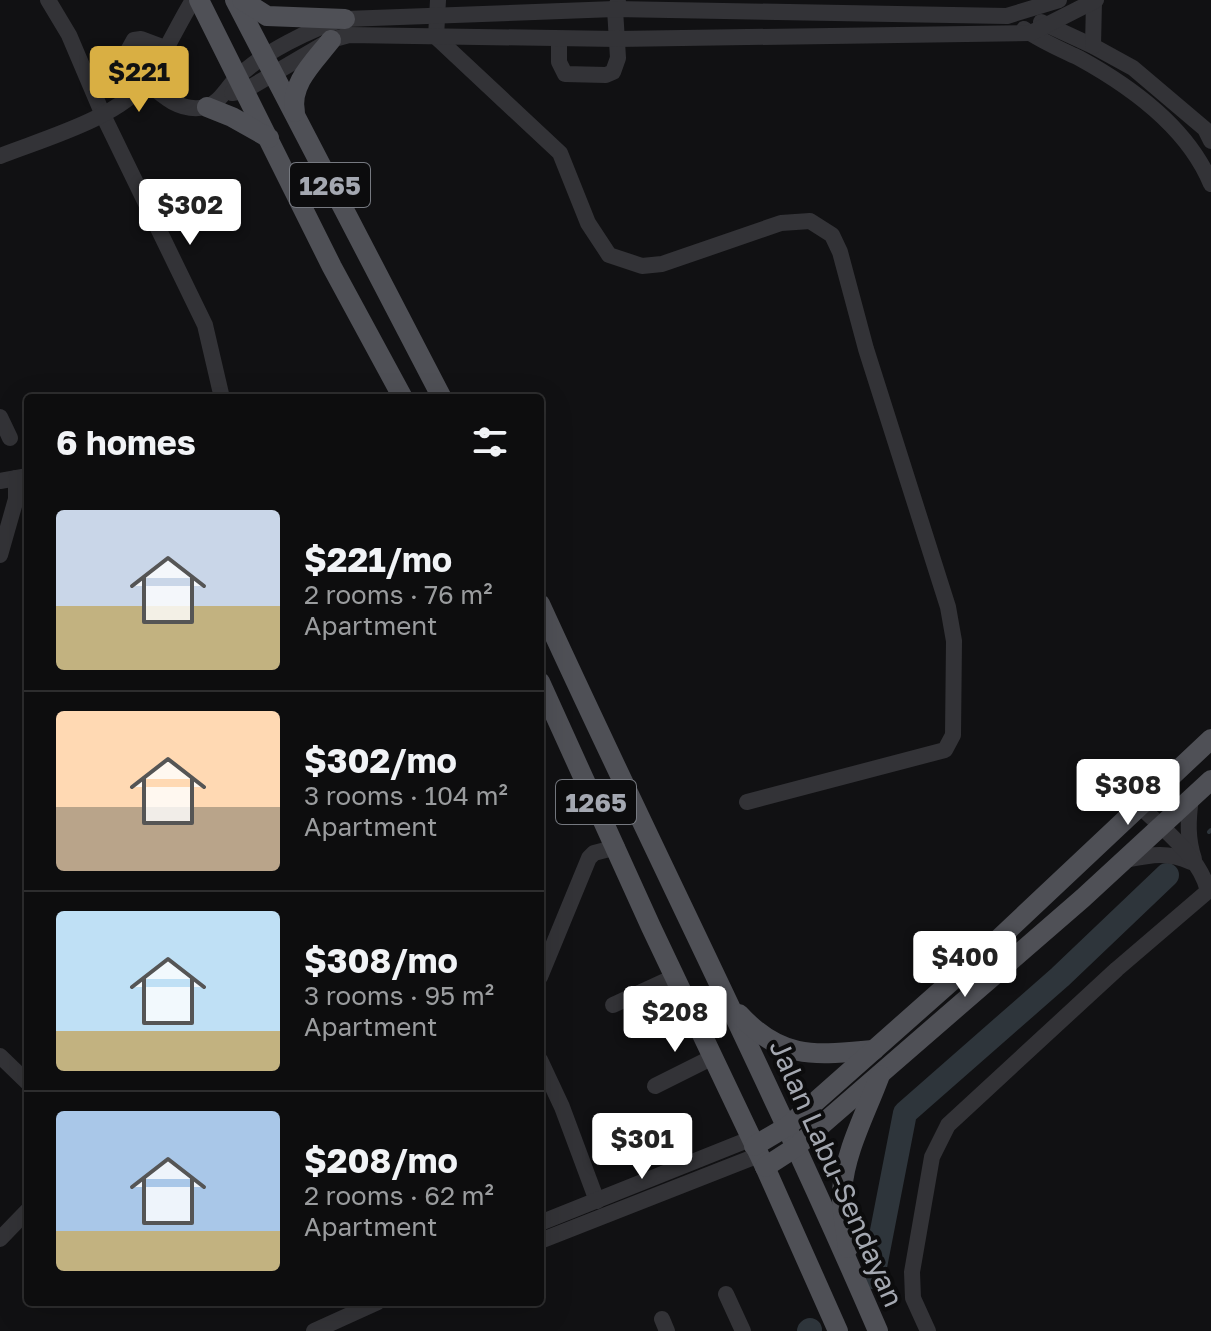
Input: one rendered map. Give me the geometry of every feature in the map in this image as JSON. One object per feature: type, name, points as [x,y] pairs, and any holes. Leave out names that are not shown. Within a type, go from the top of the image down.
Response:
[{"type":"main road","name":"1265","points":[[196,0],[235,88],[269,138],[398,394]]},
{"type":"main road","name":"1265","points":[[235,0],[440,394]]},
{"type":"main road","points":[[242,0],[267,16],[345,19]]},
{"type":"main road","points":[[297,120],[293,106],[298,83],[331,40]]},
{"type":"main road","points":[[207,107],[269,138]]},
{"type":"main road","name":"Jalan Labu-Sendayan","points":[[544,613],[649,840],[788,1126],[878,1331]]},
{"type":"main road","name":"1265","points":[[544,691],[838,1331]]},
{"type":"main road","points":[[757,1152],[989,948],[1211,739]]},
{"type":"main road","points":[[757,1152],[796,1147],[1125,860],[1211,780]]},
{"type":"main road","points":[[728,1002],[752,1029],[791,1051],[814,1054],[874,1050]]},
{"type":"main road","points":[[852,1271],[842,1192],[850,1151],[881,1072]]},
{"type":"street","points":[[48,0],[69,35],[103,115],[205,325],[221,394]]},
{"type":"street","points":[[0,156],[103,115],[140,87],[196,0]]},
{"type":"street","points":[[165,48],[141,39],[134,40],[119,67],[140,87],[166,100],[183,106],[207,107],[323,25],[345,19],[437,8],[617,4],[699,9],[1007,16],[1059,0]]},
{"type":"street","points":[[269,65],[349,35],[617,39],[1031,33],[1095,0],[1093,46]]},
{"type":"street","points":[[559,39],[559,62],[565,74],[606,75],[617,67],[617,4]]},
{"type":"street","points":[[437,8],[436,37],[560,153],[588,223],[609,255],[642,266],[662,264],[781,223],[810,221],[832,235],[840,252],[866,349],[948,607],[954,641],[953,735],[945,750],[747,802]]},
{"type":"street","points":[[699,9],[690,16],[688,24],[691,32],[699,38]]},
{"type":"street","points":[[1025,11],[1046,25],[1133,68],[1209,130]]},
{"type":"street","points":[[1007,16],[1031,33],[1119,82],[1157,112],[1183,141],[1211,184]]},
{"type":"street","points":[[0,417],[10,438]]},
{"type":"street","points":[[0,555],[16,499],[15,478]]},
{"type":"street","points":[[1191,798],[1187,824],[1189,844],[1196,864]]},
{"type":"street","points":[[928,1331],[913,1298],[912,1272],[932,1157],[948,1125],[1117,969],[1208,891],[1205,878],[1196,864],[1140,806]]},
{"type":"street","points":[[544,967],[589,858],[594,853],[617,847]]},
{"type":"street","points":[[1125,860],[1156,854],[1175,855],[1196,864]]},
{"type":"street","points":[[613,1005],[676,976]]},
{"type":"street","points":[[0,1056],[24,1079]]},
{"type":"street","points":[[655,1086],[713,1057]]},
{"type":"street","points":[[544,1069],[562,1107],[597,1201]]},
{"type":"street","points":[[544,1221],[597,1201],[757,1152]]},
{"type":"street","points":[[544,1239],[757,1152]]},
{"type":"street","points":[[0,1239],[24,1214]]},
{"type":"street","points":[[726,1294],[743,1331]]},
{"type":"street","points":[[314,1331],[369,1306]]},
{"type":"waterway","points":[[873,1277],[905,1113],[1060,977],[1167,875]]}]
